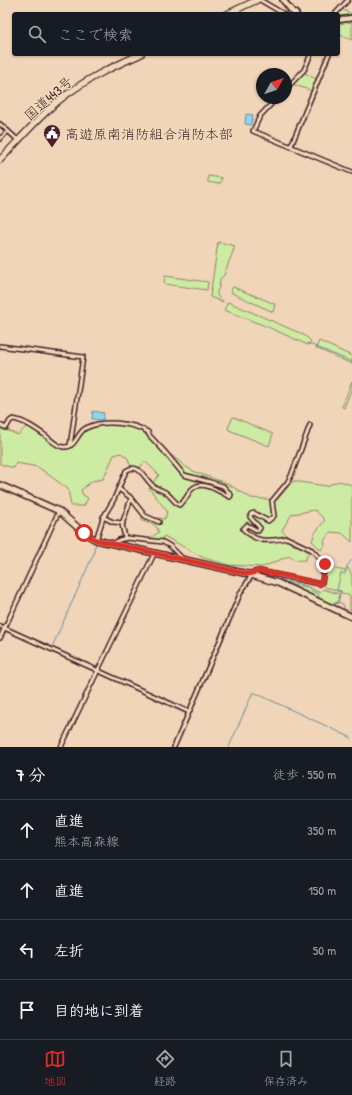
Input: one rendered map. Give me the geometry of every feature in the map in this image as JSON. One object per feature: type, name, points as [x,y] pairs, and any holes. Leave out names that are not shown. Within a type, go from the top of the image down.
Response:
[{"type":"highway","points":[[231,12],[257,0]]},
{"type":"highway","name":"国道443号","points":[[0,160],[56,103],[101,72],[137,56]]},
{"type":"main road","points":[[0,484],[59,511],[84,533],[96,540],[250,574],[278,583],[352,616]]},
{"type":"street","points":[[260,0],[281,12]]},
{"type":"street","points":[[283,0],[293,12]]},
{"type":"street","points":[[338,12],[348,0]]},
{"type":"street","points":[[340,20],[352,18]]},
{"type":"street","points":[[292,83],[304,70],[310,56]]},
{"type":"street","points":[[291,146],[328,56]]},
{"type":"street","points":[[271,104],[260,116],[252,131],[352,172]]},
{"type":"street","points":[[0,124],[19,141]]},
{"type":"street","points":[[0,139],[8,131]]},
{"type":"street","points":[[0,346],[83,357],[70,446]]},
{"type":"street","points":[[0,425],[6,428],[10,421],[13,419],[18,420],[30,425],[58,446],[64,447],[70,446],[81,431],[97,424],[115,423],[137,426],[148,432],[184,475],[223,486],[231,495],[230,497],[216,489],[198,486],[192,489],[182,504],[179,505],[165,492],[151,485],[141,472],[133,467],[126,471],[119,489],[103,517],[96,540]]},
{"type":"street","points":[[174,747],[250,574],[259,571],[320,584],[322,582],[325,564],[312,550],[287,538],[276,541],[258,540],[248,534],[243,528],[247,525],[258,531],[260,528],[250,517],[251,514],[268,521],[274,516],[272,501],[291,476],[310,425]]},
{"type":"street","points":[[119,489],[131,499],[145,516],[159,522]]},
{"type":"street","points":[[125,538],[123,523],[131,499]]},
{"type":"street","points":[[0,638],[59,511]]},
{"type":"street","points":[[103,517],[113,522],[123,523]]},
{"type":"street","points":[[113,544],[125,538],[163,542],[170,546],[185,560]]},
{"type":"street","points":[[61,747],[154,554]]},
{"type":"street","points":[[0,626],[189,712]]},
{"type":"green space","points":[[341,9],[352,15],[340,17],[340,12],[339,12]]},
{"type":"green space","points":[[352,21],[352,40],[340,35],[340,23]]},
{"type":"green space","points":[[303,72],[316,79],[312,91],[292,84]]},
{"type":"green space","points":[[208,176],[222,178],[219,184],[208,182]]},
{"type":"green space","points":[[218,242],[235,246],[224,275],[220,279],[219,288],[217,291],[217,296],[223,302],[210,297]]},
{"type":"green space","points":[[165,276],[208,282],[207,290],[164,284]]},
{"type":"green space","points":[[233,287],[275,304],[273,312],[232,293],[231,290]]},
{"type":"green space","points":[[228,302],[302,334],[311,342],[308,345],[268,327],[224,310]]},
{"type":"green space","points":[[319,341],[352,356],[352,364],[316,348]]},
{"type":"green space","points":[[352,381],[352,388],[344,408],[342,407]]},
{"type":"green space","points":[[233,417],[273,434],[269,446],[229,430],[228,428]]},
{"type":"green space","points":[[116,424],[136,427],[186,467],[195,472],[228,484],[251,498],[277,500],[293,481],[326,486],[339,481],[352,485],[352,542],[342,533],[330,532],[324,541],[325,544],[321,550],[312,541],[315,533],[325,520],[315,510],[292,514],[282,530],[293,545],[300,546],[309,552],[305,560],[296,560],[289,556],[263,567],[229,565],[204,558],[164,536],[161,541],[149,539],[159,532],[155,525],[142,521],[142,516],[165,519],[167,511],[149,488],[159,475],[145,461],[139,469],[130,465],[128,458],[121,453],[114,455],[103,479],[92,481],[81,490],[83,495],[88,498],[84,506],[71,506],[68,489],[38,467],[16,463],[14,468],[0,464],[0,427],[18,435],[27,426],[63,450],[72,446],[87,428],[98,425]]},
{"type":"green space","points":[[329,565],[331,568],[345,571],[348,568],[352,576],[352,611],[350,611],[350,596],[327,588],[323,585],[327,567]]},
{"type":"green space","points":[[287,581],[307,586],[320,593],[323,589],[339,594],[338,603],[332,605],[285,583]]},
{"type":"water","points":[[246,114],[253,115],[251,125],[245,124]]},
{"type":"water","points":[[93,411],[104,413],[103,420],[92,419]]},
{"type":"waterway","points":[[307,343],[352,362]]},
{"type":"waterway","points":[[7,627],[52,647],[94,553],[96,544]]},
{"type":"waterway","points":[[338,602],[341,591],[337,590],[341,573],[345,574],[347,566],[352,560]]},
{"type":"waterway","points":[[280,579],[298,587],[301,585],[318,594],[319,599],[331,604],[338,602],[343,604],[345,611],[352,613]]},
{"type":"waterway","points":[[0,623],[5,625]]},
{"type":"waterway","points":[[229,747],[253,692],[352,738]]},
{"type":"place","name":"高遊原南消防組合消防本部","points":[[52,148]]},
{"type":"route","points":[[84,533],[96,540],[154,554],[248,574],[259,571],[320,584],[323,580],[325,564]]}]
